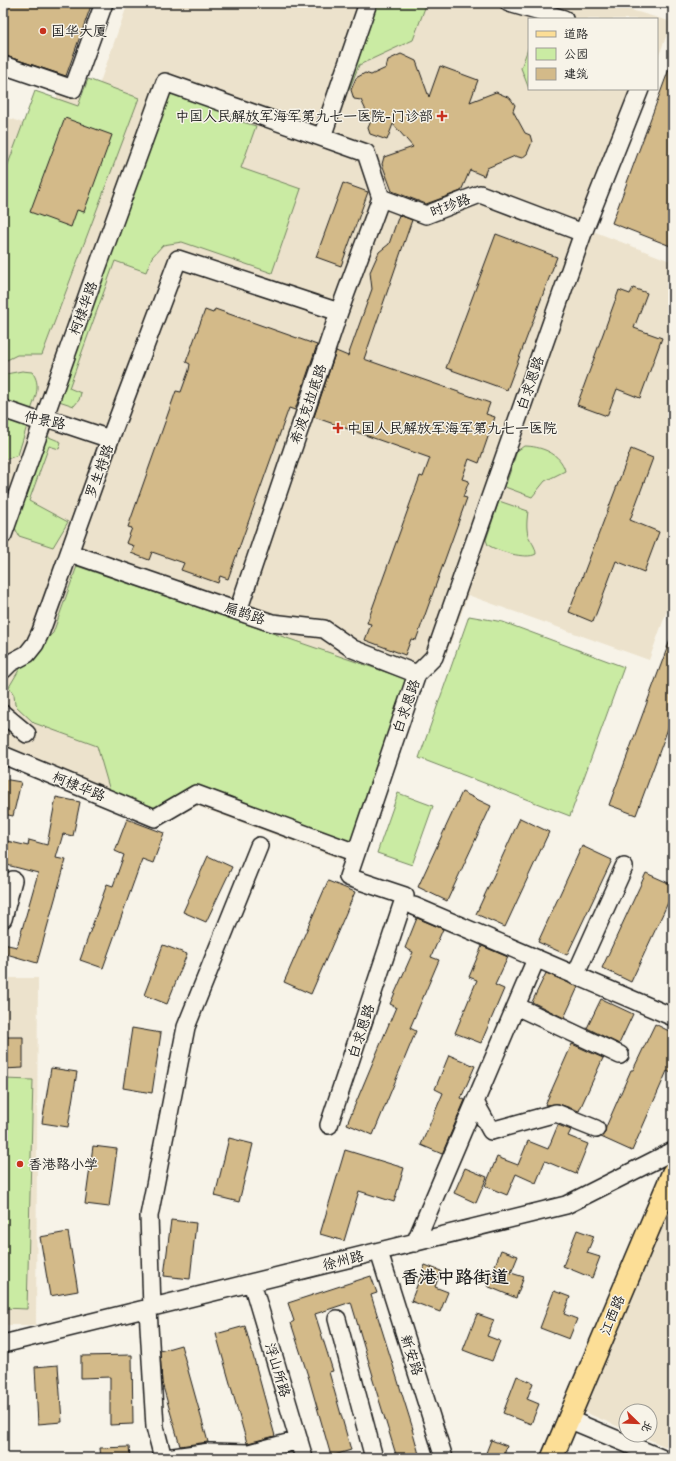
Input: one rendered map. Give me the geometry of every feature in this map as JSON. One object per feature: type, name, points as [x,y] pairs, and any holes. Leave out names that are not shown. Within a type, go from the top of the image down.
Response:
[{"type":"main road","name":"江西路","points":[[552,1458],[673,1172]]},
{"type":"street","points":[[3,65],[73,89],[104,3]]},
{"type":"street","points":[[368,3],[322,137],[366,153],[381,198]]},
{"type":"street","points":[[509,3],[561,18]]},
{"type":"street","name":"柯棣华路","points":[[3,535],[43,419],[165,82],[322,137]]},
{"type":"street","name":"白求恩路","points":[[329,1125],[405,896],[348,877],[417,674],[434,657],[583,233],[640,90]]},
{"type":"street","name":"时珍路","points":[[381,198],[426,215],[480,194],[583,233]]},
{"type":"street","name":"希波克拉底路","points":[[238,611],[339,312],[381,198]]},
{"type":"street","name":"罗生特路","points":[[3,670],[10,663],[27,654],[35,644],[41,631],[110,439],[178,258],[339,312]]},
{"type":"street","name":"仲景路","points":[[3,409],[35,420],[53,420],[110,439]]},
{"type":"street","name":"扁鹊路","points":[[70,553],[272,623],[324,628],[353,649],[417,674]]},
{"type":"street","points":[[3,714],[27,734]]},
{"type":"street","name":"柯棣华路","points":[[3,755],[155,818],[196,794],[356,853]]},
{"type":"street","points":[[259,846],[186,1027],[150,1216],[150,1308],[155,1427],[164,1458],[210,1452],[249,1455],[299,1440]]},
{"type":"street","points":[[575,976],[624,867]]},
{"type":"street","points":[[3,919],[13,880]]},
{"type":"street","points":[[414,906],[673,1017]]},
{"type":"street","points":[[415,1243],[536,958]]},
{"type":"street","points":[[516,1006],[620,1055]]},
{"type":"street","points":[[475,1102],[491,1131],[556,1114],[596,1129]]},
{"type":"street","name":"徐州路","points":[[3,1344],[566,1205],[673,1151]]},
{"type":"street","name":"新安路","points":[[379,1252],[444,1458]]},
{"type":"street","name":"浮山所路","points":[[252,1283],[304,1458]]},
{"type":"street","points":[[337,1319],[374,1458]]},
{"type":"street","points":[[568,1419],[661,1458]]},
{"type":"shaded area","name":"中国人民解放军海军第九七一医院","points":[[128,3],[607,3],[672,22],[658,57],[658,18],[528,18],[528,90],[646,90],[590,230],[673,262],[673,594],[649,660],[468,595],[446,655],[421,684],[361,867],[197,806],[157,827],[3,763],[3,128],[7,117],[43,131],[59,91],[93,102]]},
{"type":"shaded area","name":"香港路小学","points":[[3,978],[38,978],[36,1325],[3,1325]]},
{"type":"shaded area","points":[[673,1201],[673,1450],[657,1443],[658,1403],[618,1403],[618,1427],[582,1411]]},
{"type":"green space","points":[[371,3],[426,3],[426,5],[413,40],[359,65],[349,90],[342,87]]},
{"type":"green space","points":[[528,49],[528,86],[521,68]]},
{"type":"green space","points":[[88,79],[139,98],[42,355],[17,355],[3,362],[3,178],[35,91],[78,106]]},
{"type":"green space","points":[[167,89],[240,115],[239,121],[256,126],[241,168],[301,189],[272,273],[182,242],[163,245],[152,257],[146,272],[115,261],[69,388],[81,393],[79,400],[74,406],[56,400]]},
{"type":"green space","points":[[22,371],[32,372],[37,382],[37,392],[30,413],[3,404],[3,376]]},
{"type":"green space","points":[[3,418],[27,426],[18,455],[7,459],[3,458]]},
{"type":"green space","points":[[44,435],[61,442],[59,449],[49,446],[29,501],[68,522],[53,547],[19,536],[12,522]]},
{"type":"green space","points":[[524,446],[537,447],[554,455],[563,465],[565,471],[545,481],[532,497],[505,487],[517,451]]},
{"type":"green space","points":[[499,501],[528,511],[527,532],[535,548],[536,554],[531,556],[519,555],[498,550],[488,545],[486,540]]},
{"type":"green space","points":[[77,566],[406,679],[352,845],[195,785],[153,810],[110,791],[97,746],[34,723],[15,705],[14,695],[9,687],[25,660],[53,633]]},
{"type":"green space","points":[[469,616],[503,622],[624,667],[570,816],[419,758]]},
{"type":"green space","points":[[398,793],[433,806],[412,865],[377,853]]},
{"type":"green space","points":[[3,1079],[33,1080],[27,1309],[3,1308]]},
{"type":"building","name":"国华大厦","points":[[3,3],[92,3],[66,76],[3,55]]},
{"type":"building","points":[[401,54],[416,61],[429,97],[440,66],[478,80],[470,102],[496,92],[510,98],[515,105],[513,111],[525,133],[530,135],[532,142],[527,154],[522,158],[515,156],[487,168],[484,176],[470,170],[461,191],[426,204],[392,191],[382,164],[384,157],[413,147],[393,124],[387,140],[370,134],[368,128],[371,121],[361,100],[354,99],[351,90],[356,78],[365,73],[371,75],[386,68],[388,60]]},
{"type":"building","points":[[673,61],[673,247],[612,223]]},
{"type":"building","points":[[65,118],[112,135],[84,212],[77,210],[71,227],[30,212]]},
{"type":"building","points":[[343,183],[368,192],[341,266],[316,257]]},
{"type":"building","points":[[399,215],[412,220],[364,359],[490,403],[486,414],[495,417],[479,463],[469,459],[462,479],[469,481],[463,497],[467,498],[416,640],[411,639],[405,655],[365,640],[371,624],[367,623],[420,476],[423,477],[430,458],[314,417],[336,351],[348,356],[372,289],[370,272],[379,252],[389,244]]},
{"type":"building","points":[[496,234],[557,257],[507,390],[446,368]]},
{"type":"building","points":[[633,288],[647,293],[634,328],[662,338],[640,398],[617,389],[607,416],[577,405],[619,290],[630,294]]},
{"type":"building","points":[[215,309],[317,345],[295,410],[289,408],[228,579],[220,576],[218,583],[181,570],[184,563],[152,552],[149,560],[131,553],[134,546],[126,543],[132,528],[128,527],[176,391],[181,392],[189,370],[190,364],[186,362],[205,310],[213,313]]},
{"type":"building","points":[[631,449],[653,458],[630,520],[659,532],[644,572],[616,561],[593,622],[569,612]]},
{"type":"building","points":[[672,635],[673,715],[636,815],[609,805]]},
{"type":"building","points":[[3,779],[21,782],[13,816],[3,814]]},
{"type":"building","points":[[462,792],[491,806],[447,901],[418,887]]},
{"type":"building","points":[[56,797],[80,802],[73,836],[63,834],[56,858],[66,860],[37,963],[3,953],[3,944],[17,947],[38,873],[3,864],[3,840],[28,846],[29,840],[47,845]]},
{"type":"building","points":[[520,818],[549,832],[505,927],[476,914]]},
{"type":"building","points":[[127,819],[164,833],[153,863],[142,859],[103,968],[80,960],[107,884],[113,886],[124,855],[115,851]]},
{"type":"building","points":[[582,846],[612,860],[567,955],[538,942]]},
{"type":"building","points":[[208,856],[232,867],[206,922],[183,912]]},
{"type":"building","points":[[646,873],[673,885],[673,892],[631,982],[602,968]]},
{"type":"building","points":[[328,881],[355,892],[311,994],[284,982]]},
{"type":"building","points":[[417,918],[443,929],[431,957],[439,960],[410,1028],[416,1031],[373,1135],[347,1124],[396,1007],[390,1004],[413,952],[405,948]]},
{"type":"building","points":[[163,945],[187,954],[167,1004],[144,995]]},
{"type":"building","points":[[482,946],[508,957],[495,985],[504,989],[481,1043],[455,1033],[477,980],[469,977]]},
{"type":"building","points":[[546,973],[578,987],[564,1018],[532,1002]]},
{"type":"building","points":[[601,999],[633,1014],[619,1044],[587,1028]]},
{"type":"building","points":[[655,1024],[673,1033],[673,1074],[667,1071],[632,1151],[601,1137],[605,1133],[606,1127],[631,1070],[633,1070]]},
{"type":"building","points":[[132,1028],[161,1033],[152,1093],[123,1088]]},
{"type":"building","points":[[3,1037],[23,1037],[23,1068],[3,1069]]},
{"type":"building","points":[[572,1044],[603,1058],[579,1111],[559,1104],[545,1105]]},
{"type":"building","points":[[449,1055],[475,1066],[461,1098],[465,1100],[442,1154],[421,1145],[443,1093],[435,1089]]},
{"type":"building","points":[[51,1068],[77,1072],[68,1127],[42,1123]]},
{"type":"building","points":[[558,1125],[571,1130],[568,1136],[588,1144],[576,1174],[545,1161],[536,1183],[516,1174],[507,1195],[485,1186],[497,1157],[518,1165],[528,1141],[548,1149]]},
{"type":"building","points":[[229,1138],[253,1144],[239,1202],[215,1196]]},
{"type":"building","points":[[93,1146],[117,1149],[109,1207],[85,1204]]},
{"type":"building","points":[[345,1150],[404,1168],[394,1202],[359,1191],[344,1241],[320,1234]]},
{"type":"building","points":[[465,1168],[487,1177],[476,1203],[454,1193]]},
{"type":"building","points":[[171,1220],[196,1223],[190,1279],[164,1276]]},
{"type":"building","points":[[577,1230],[594,1236],[587,1253],[600,1257],[592,1278],[563,1266]]},
{"type":"building","points":[[68,1232],[78,1291],[50,1296],[40,1237]]},
{"type":"building","points":[[501,1250],[518,1256],[511,1273],[524,1277],[516,1298],[487,1286]]},
{"type":"building","points":[[425,1265],[441,1271],[435,1287],[448,1292],[440,1312],[411,1301]]},
{"type":"building","points":[[371,1276],[377,1293],[371,1295],[413,1429],[420,1458],[397,1458],[351,1302],[315,1314],[333,1371],[329,1372],[351,1450],[331,1456],[291,1323],[294,1321],[288,1303]]},
{"type":"building","points":[[554,1291],[570,1297],[564,1314],[577,1319],[569,1339],[540,1328]]},
{"type":"building","points":[[477,1314],[494,1320],[487,1336],[500,1341],[492,1361],[463,1350]]},
{"type":"building","points":[[245,1326],[275,1436],[248,1443],[216,1334]]},
{"type":"building","points":[[181,1345],[208,1442],[180,1446],[162,1383],[160,1351]]},
{"type":"building","points":[[132,1355],[133,1424],[110,1425],[110,1377],[81,1378],[81,1356]]},
{"type":"building","points":[[58,1365],[62,1422],[38,1424],[35,1367]]},
{"type":"building","points":[[517,1376],[533,1383],[527,1399],[539,1404],[531,1424],[503,1413]]},
{"type":"building","points":[[491,1440],[507,1446],[503,1458],[484,1458]]},
{"type":"building","points":[[129,1447],[130,1458],[101,1458],[100,1448]]},
{"type":"place","name":"国华大厦","points":[[43,31]]},
{"type":"place","name":"中国人民解放军海军第九七一医院-门诊部","points":[[442,116]]},
{"type":"place","name":"中国人民解放军海军第九七一医院","points":[[338,428]]},
{"type":"place","name":"香港路小学","points":[[20,1164]]},
{"type":"district","name":"香港中路街道","points":[[455,1277]]}]
